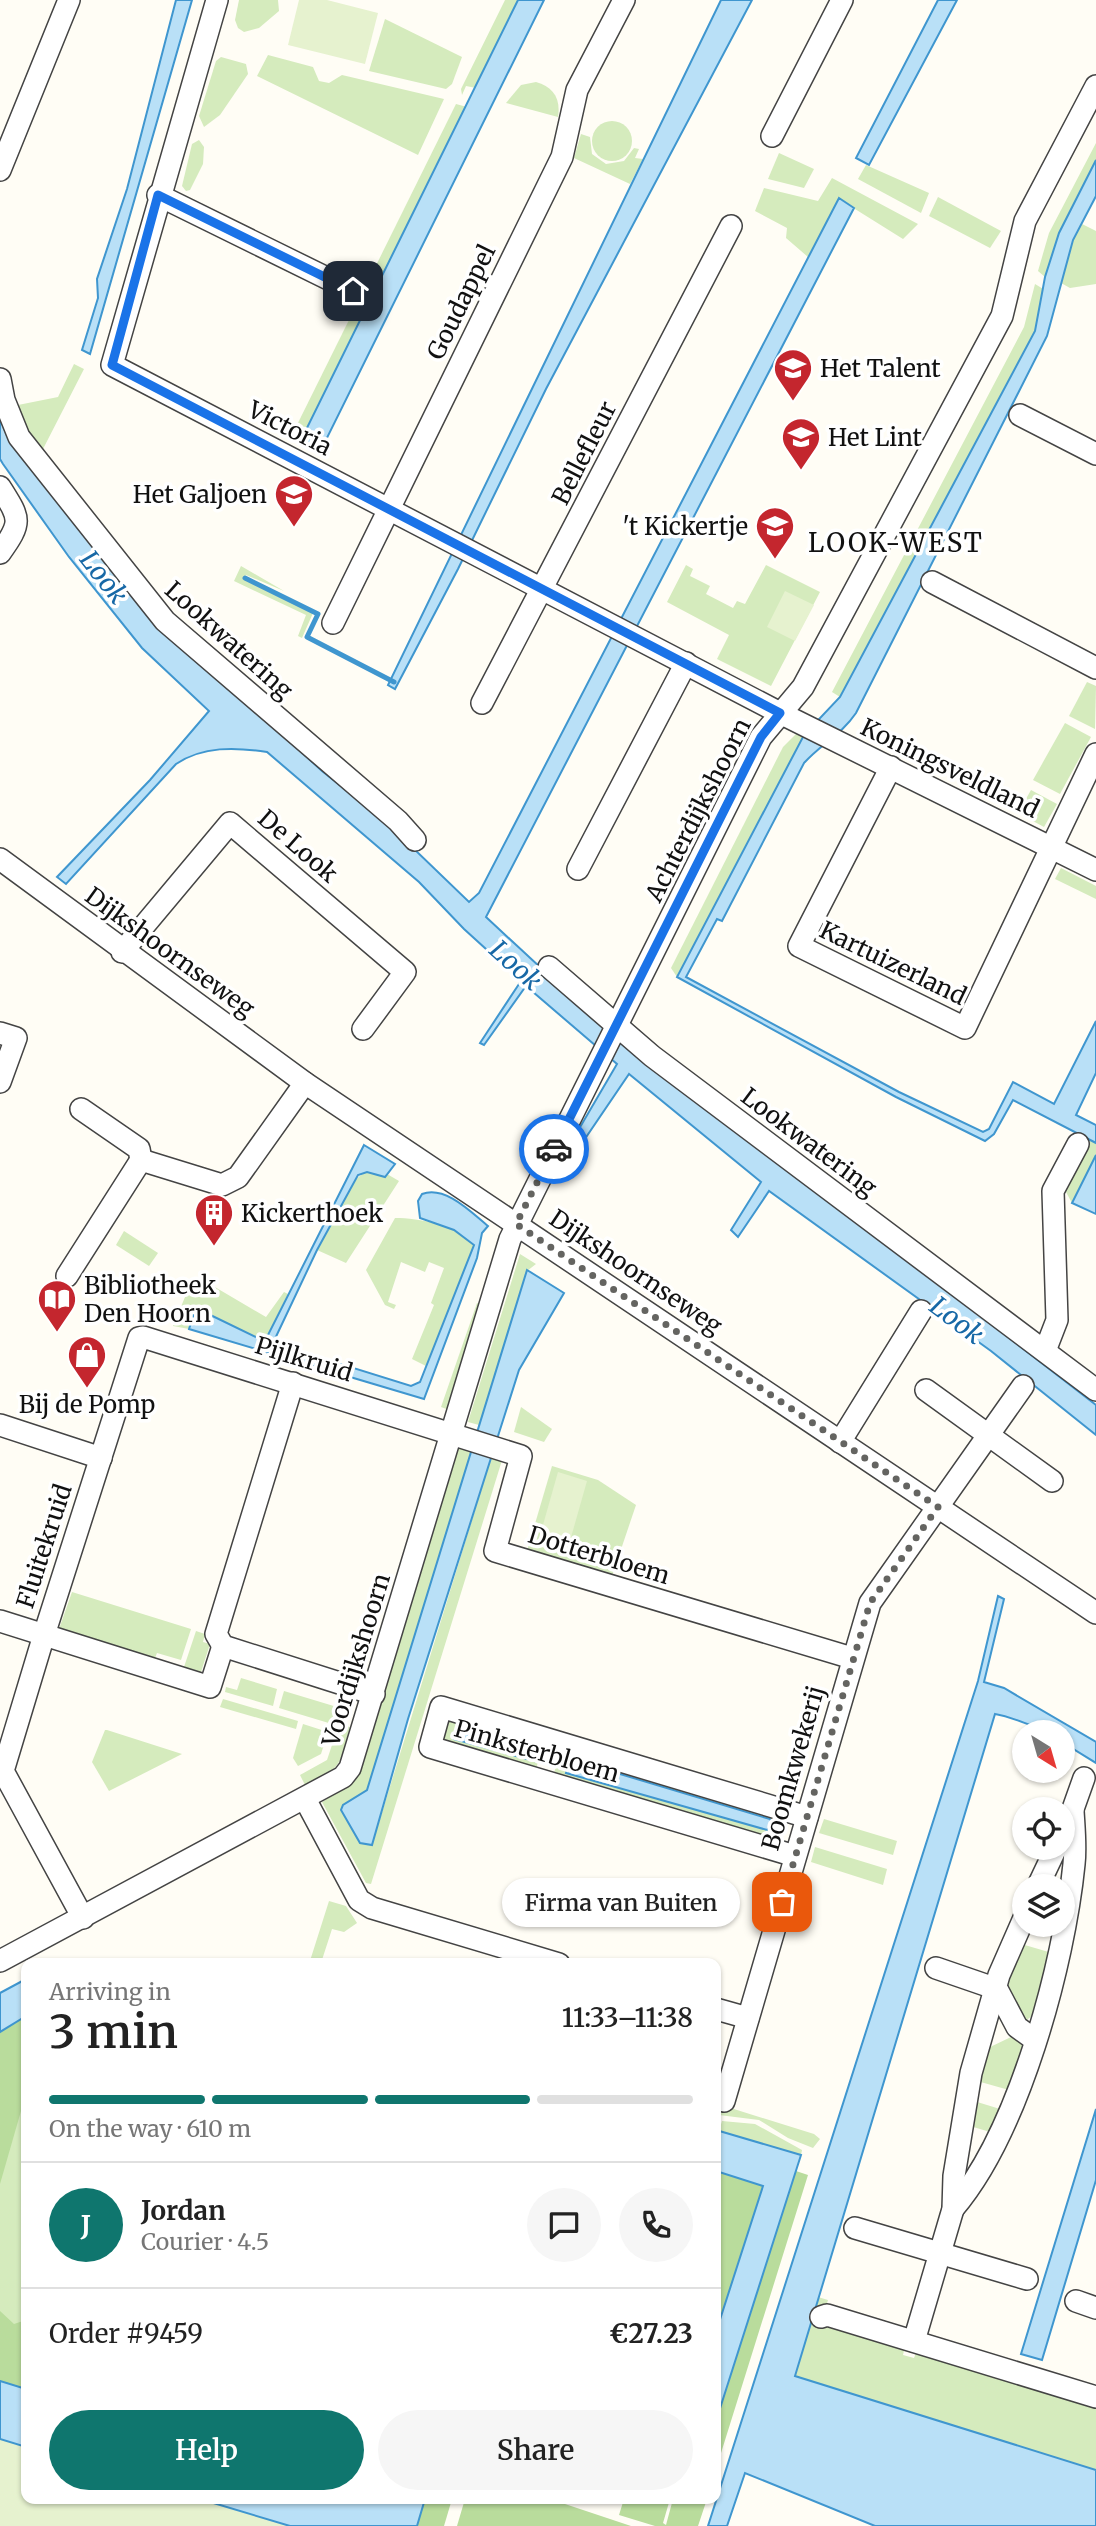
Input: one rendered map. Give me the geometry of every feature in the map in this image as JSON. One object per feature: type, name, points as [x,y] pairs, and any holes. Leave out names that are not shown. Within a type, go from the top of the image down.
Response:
[{"type":"street","points":[[0,171],[69,0]]},
{"type":"street","name":"Victoria","points":[[216,0],[158,195],[112,365],[610,621],[780,713]]},
{"type":"street","name":"Goudappel","points":[[333,623],[562,157],[577,90],[624,0]]},
{"type":"street","points":[[772,135],[842,0]]},
{"type":"street","name":"Achterdijkshoorn","points":[[516,1224],[761,737],[803,687],[1002,316],[1025,221],[1096,86]]},
{"type":"street","points":[[158,195],[353,291]]},
{"type":"street","name":"Bellefleur","points":[[482,703],[731,226]]},
{"type":"street","name":"Lookwatering","points":[[0,379],[4,400],[19,437],[165,621],[398,821],[415,840]]},
{"type":"street","points":[[1020,415],[1096,454]]},
{"type":"street","points":[[0,487],[18,514],[18,523],[0,553]]},
{"type":"street","points":[[932,582],[1096,668]]},
{"type":"street","points":[[579,869],[686,663]]},
{"type":"street","name":"Koningsveldland","points":[[780,713],[1096,870]]},
{"type":"street","points":[[1049,847],[1096,754]]},
{"type":"street","name":"Kartuizerland","points":[[891,766],[799,946],[965,1028],[1049,847]]},
{"type":"street","name":"De Look","points":[[122,952],[230,823],[405,972],[363,1029]]},
{"type":"street","name":"Dijkshoornseweg","points":[[0,859],[122,952],[305,1083],[938,1507],[1087,1603],[1096,1614]]},
{"type":"street","name":"Lookwatering","points":[[550,967],[616,1028],[663,1065],[1096,1390]]},
{"type":"street","points":[[0,1033],[16,1038],[0,1082]]},
{"type":"street","points":[[141,1160],[222,1185],[229,1182],[238,1177],[305,1083]]},
{"type":"street","points":[[67,1276],[141,1160],[139,1149],[81,1110]]},
{"type":"street","points":[[1045,1350],[1057,1320],[1053,1191],[1078,1144]]},
{"type":"street","name":"Voordijkshoorn","points":[[0,1961],[305,1799],[343,1777],[350,1768],[457,1435],[516,1224]]},
{"type":"street","points":[[841,1441],[921,1311]]},
{"type":"street","name":"Pijlkruid","points":[[139,1338],[146,1337],[457,1435]]},
{"type":"street","name":"Fluitekruid","points":[[83,1918],[6,1792],[3,1771],[139,1338]]},
{"type":"street","points":[[0,1621],[210,1687],[219,1640],[293,1383]]},
{"type":"street","name":"Boomkwekerij","points":[[724,2101],[870,1603],[1023,1386]]},
{"type":"street","points":[[926,1390],[1052,1481]]},
{"type":"street","points":[[0,1425],[101,1458]]},
{"type":"street","name":"Dotterbloem","points":[[457,1435],[521,1456],[495,1551],[852,1658]]},
{"type":"street","points":[[219,1640],[374,1693]]},
{"type":"street","name":"Pinksterbloem","points":[[795,1856],[430,1747],[441,1707],[807,1817]]},
{"type":"street","points":[[1075,1805],[1084,1778]]},
{"type":"street","points":[[305,1799],[359,1900],[372,1908],[539,1958]]},
{"type":"street","points":[[953,2209],[975,2183],[1035,2040],[1053,1983],[1074,1860]]},
{"type":"street","points":[[914,2341],[953,2209],[954,2176],[979,2043],[998,1989],[999,1975],[1016,1937]]},
{"type":"street","points":[[936,1969],[998,1989],[1017,2027],[1035,2040]]},
{"type":"street","points":[[721,2010],[748,2018]]},
{"type":"street","points":[[979,2043],[1017,2027]]},
{"type":"street","points":[[855,2228],[1027,2279]]},
{"type":"street","points":[[821,2316],[827,2315],[1096,2397]]},
{"type":"green space","points":[[239,0],[278,0],[279,11],[259,28],[244,32],[238,28],[235,20]]},
{"type":"green space","points":[[299,0],[327,0],[378,13],[365,64],[288,45]]},
{"type":"green space","points":[[505,0],[518,0],[476,88],[466,86],[462,95],[461,89]]},
{"type":"green space","points":[[385,19],[462,57],[452,84],[446,89],[369,71]]},
{"type":"green space","points":[[268,55],[313,67],[319,81],[329,83],[342,75],[444,99],[418,155],[257,76]]},
{"type":"green space","points":[[221,57],[246,64],[248,74],[220,115],[204,127],[199,116],[216,61]]},
{"type":"green space","points":[[536,82],[554,94],[558,104],[558,117],[506,103],[521,85]]},
{"type":"green space","points":[[456,104],[467,107],[300,442],[291,437]]},
{"type":"green space","points":[[612,121],[620,122],[626,127],[631,133],[631,149],[626,155],[620,160],[612,161],[604,160],[598,155],[593,149],[592,141],[593,133],[598,127],[604,122]]},
{"type":"green space","points":[[581,134],[590,137],[592,154],[606,164],[624,161],[634,148],[639,149],[635,158],[643,159],[630,184],[574,158]]},
{"type":"green space","points":[[199,140],[204,147],[203,164],[190,190],[186,191],[182,186],[192,144]]},
{"type":"green space","points":[[1096,143],[1096,160],[1059,233],[1045,277],[1038,271],[1049,233]]},
{"type":"green space","points":[[779,153],[814,169],[804,188],[768,179]]},
{"type":"green space","points":[[866,165],[929,193],[921,213],[858,179]]},
{"type":"green space","points":[[832,178],[918,224],[903,239],[839,199],[808,257],[786,238],[787,228],[755,211],[764,188],[818,201]]},
{"type":"green space","points":[[938,197],[1001,231],[990,248],[929,216]]},
{"type":"green space","points":[[1082,224],[1096,231],[1096,284],[1070,288],[1061,283],[1073,240]]},
{"type":"green space","points":[[1035,284],[1045,290],[1035,331],[840,697],[832,692],[1024,327]]},
{"type":"green space","points":[[74,364],[84,369],[43,449],[39,451],[13,406],[58,397]]},
{"type":"green space","points":[[686,565],[693,569],[690,576],[710,586],[706,594],[733,608],[737,601],[745,604],[766,565],[820,592],[771,686],[717,659],[729,635],[667,602]]},
{"type":"green space","points":[[241,566],[284,591],[246,575],[244,579],[313,613],[302,638],[298,636],[306,615],[234,581]]},
{"type":"green space","points":[[785,591],[814,605],[795,641],[767,627]]},
{"type":"green space","points":[[1087,682],[1096,686],[1095,729],[1069,716]]},
{"type":"green space","points":[[1065,723],[1091,737],[1060,794],[1033,780]]},
{"type":"green space","points":[[797,733],[804,735],[677,977],[671,968],[783,747]]},
{"type":"green space","points":[[1031,790],[1057,804],[1044,827],[1018,813]]},
{"type":"green space","points":[[1061,868],[1096,886],[1096,899],[1055,879]]},
{"type":"green space","points":[[1090,1139],[1096,1143],[1096,1155],[1072,1203],[1066,1192]]},
{"type":"green space","points":[[367,1172],[385,1177],[387,1174],[399,1181],[346,1263],[317,1250],[345,1194],[359,1176]]},
{"type":"green space","points":[[395,1218],[426,1221],[448,1228],[458,1232],[474,1245],[426,1366],[412,1359],[434,1305],[431,1303],[444,1268],[429,1262],[425,1272],[401,1262],[388,1302],[396,1305],[394,1309],[385,1305],[366,1270]]},
{"type":"green space","points":[[124,1231],[158,1253],[149,1266],[116,1245]]},
{"type":"green space","points":[[520,1254],[536,1264],[527,1271],[479,1425],[468,1422]]},
{"type":"green space","points":[[203,1280],[266,1317],[284,1292],[288,1294],[266,1339],[262,1340],[196,1309],[189,1329],[173,1326],[185,1297],[169,1291],[173,1282],[185,1286]]},
{"type":"green space","points":[[477,1303],[483,1305],[449,1410],[441,1407]]},
{"type":"green space","points":[[521,1407],[552,1429],[544,1442],[514,1432]]},
{"type":"green space","points":[[460,1443],[472,1448],[367,1791],[343,1805],[372,1845],[492,1455],[503,1457],[371,1884],[366,1883],[322,1802],[353,1782]]},
{"type":"green space","points":[[552,1466],[598,1480],[636,1505],[612,1576],[527,1551]]},
{"type":"green space","points":[[558,1472],[587,1481],[566,1555],[537,1546]]},
{"type":"green space","points":[[72,1592],[191,1629],[181,1660],[157,1653],[155,1658],[59,1629]]},
{"type":"green space","points":[[196,1631],[205,1634],[203,1642],[210,1644],[201,1672],[184,1667]]},
{"type":"green space","points":[[241,1678],[277,1689],[273,1706],[225,1692],[226,1687],[237,1690]]},
{"type":"green space","points":[[284,1691],[337,1707],[332,1724],[279,1708]]},
{"type":"green space","points":[[223,1699],[298,1721],[296,1729],[220,1707]]},
{"type":"green space","points":[[445,1718],[544,1742],[542,1749],[458,1724],[454,1739],[538,1762],[536,1769],[442,1740]]},
{"type":"green space","points":[[303,1724],[328,1732],[321,1754],[298,1766],[293,1758]]},
{"type":"green space","points":[[339,1724],[350,1727],[338,1764],[327,1774],[305,1785],[300,1775],[327,1760]]},
{"type":"green space","points":[[105,1730],[182,1754],[109,1791],[92,1762]]},
{"type":"green space","points":[[562,1748],[786,1816],[778,1842],[554,1773]],"holes":[[[570,1760],[770,1819],[773,1825],[767,1830],[566,1773]]]},
{"type":"green space","points":[[824,1819],[897,1841],[893,1855],[819,1833]]},
{"type":"green space","points":[[815,1847],[887,1869],[883,1885],[811,1862]]},
{"type":"green space","points":[[329,1901],[346,1906],[357,1923],[344,1932],[332,1929],[323,1958],[311,1958]]},
{"type":"green space","points":[[1018,1943],[1052,1953],[1035,2013],[1027,2020],[1018,2011],[1010,1993],[1010,1974]]},
{"type":"green space","points":[[21,1995],[21,2420],[0,2413],[0,2006]]},
{"type":"green space","points":[[21,2019],[21,2111],[0,2184],[0,2032]]},
{"type":"green space","points":[[1016,2037],[1023,2043],[1009,2090],[977,2081],[986,2049]]},
{"type":"green space","points":[[974,2101],[1000,2109],[990,2132],[970,2126]]},
{"type":"green space","points":[[721,2105],[814,2134],[820,2139],[813,2148],[788,2138],[759,2120],[721,2115]]},
{"type":"green space","points":[[722,2121],[755,2124],[802,2150],[801,2155],[721,2132]]},
{"type":"green space","points":[[796,2171],[808,2175],[721,2453],[721,2405]]},
{"type":"green space","points":[[721,2172],[763,2185],[721,2316]]},
{"type":"green space","points":[[818,2297],[828,2300],[821,2322],[905,2346],[903,2355],[914,2358],[917,2350],[1096,2406],[1096,2470],[795,2376]]},
{"type":"green space","points":[[0,2311],[14,2324],[21,2322],[21,2387],[0,2381]]},
{"type":"green space","points":[[0,2439],[21,2445],[21,2504],[217,2504],[290,2526],[0,2526]]},
{"type":"green space","points":[[424,2504],[451,2504],[444,2526],[417,2526]]},
{"type":"green space","points":[[464,2504],[565,2504],[631,2526],[457,2526]]},
{"type":"green space","points":[[622,2504],[669,2504],[663,2523],[666,2525],[672,2504],[705,2504],[698,2526],[655,2526],[619,2515]]},
{"type":"water","points":[[176,0],[192,0],[90,354],[82,350],[98,298],[97,279],[127,189]]},
{"type":"water","points":[[518,0],[544,0],[320,452],[300,442]]},
{"type":"water","points":[[721,0],[752,0],[546,389],[458,569],[395,689],[388,685]]},
{"type":"water","points":[[938,0],[957,0],[869,165],[856,158]]},
{"type":"water","points":[[1096,160],[1096,196],[1073,240],[1047,336],[856,713],[804,763],[722,921],[717,919],[686,977],[899,1092],[983,1132],[989,1129],[1013,1082],[1054,1104],[1096,1021],[1096,1073],[1076,1115],[1096,1125],[1096,1143],[1013,1100],[994,1134],[985,1141],[896,1097],[677,977],[804,735],[840,697],[1035,331],[1045,277],[1059,233]]},
{"type":"water","name":"Look","points":[[839,198],[854,208],[486,917],[597,1020],[1096,1405],[1096,1435],[991,1351],[769,1191],[738,1237],[731,1230],[761,1182],[629,1074],[576,1152],[569,1146],[617,1064],[526,986],[484,1045],[480,1043],[521,981],[464,929],[419,882],[267,752],[220,749],[186,758],[176,764],[66,884],[57,877],[150,780],[209,711],[142,648],[69,557],[3,464],[0,459],[0,398],[133,596],[322,771],[384,820],[469,902],[479,893]]},
{"type":"water","points":[[364,1145],[395,1164],[385,1177],[367,1172],[358,1175],[317,1250],[273,1343],[411,1386],[420,1382],[474,1245],[454,1230],[420,1218],[418,1201],[422,1194],[431,1192],[449,1196],[488,1226],[482,1233],[477,1258],[424,1399],[189,1329],[196,1308],[262,1340],[266,1339]]},
{"type":"water","points":[[1096,1155],[1096,1214],[1072,1203]]},
{"type":"water","points":[[527,1270],[564,1293],[519,1370],[408,1719],[372,1845],[360,1843],[341,1810],[343,1805],[367,1790]]},
{"type":"water","points":[[998,1596],[1004,1599],[984,1682],[1004,1688],[1059,1720],[1018,1720],[995,1714],[795,2376],[1096,2470],[1096,2526],[875,2526],[745,2473],[727,2526],[708,2526],[715,2504],[721,2504],[721,2485],[978,1681]]},
{"type":"water","points":[[458,1724],[542,1749],[538,1762],[454,1739]]},
{"type":"water","points":[[1075,1730],[1096,1742],[1096,1763],[1075,1750]]},
{"type":"water","points":[[570,1759],[770,1819],[773,1825],[767,1830],[566,1773]]},
{"type":"water","points":[[21,1982],[21,2019],[0,2032],[0,1993]]},
{"type":"water","points":[[1096,2109],[1096,2180],[1042,2360],[1021,2354]]},
{"type":"water","points":[[721,2131],[801,2155],[721,2405],[721,2316],[763,2186],[721,2173]]},
{"type":"water","points":[[0,2381],[21,2387],[21,2445],[0,2439]]},
{"type":"water","points":[[217,2504],[424,2504],[417,2526],[290,2526]]},
{"type":"waterway","points":[[245,578],[318,614],[307,637],[394,682]]},
{"type":"way so far","points":[[554,1149],[516,1224],[938,1507],[924,1523],[870,1603],[782,1902]]},
{"type":"place","name":"Het Talent","points":[[793,402]]},
{"type":"place","name":"Het Lint","points":[[801,471]]},
{"type":"place","name":"Het Galjoen","points":[[294,528]]},
{"type":"place","name":"'t Kickertje","points":[[775,560]]},
{"type":"place","name":"Kickerthoek","points":[[214,1247]]},
{"type":"place","name":"Bibliotheek Den Hoorn","points":[[57,1333]]},
{"type":"place","name":"Bij de Pomp","points":[[87,1389]]},
{"type":"place","name":"Firma van Buiten","points":[[782,1902]]},
{"type":"district","name":"LOOK-WEST","points":[[896,542]]},
{"type":"route","points":[[353,291],[158,195],[112,365],[610,621],[780,713],[761,737],[554,1149]]}]
